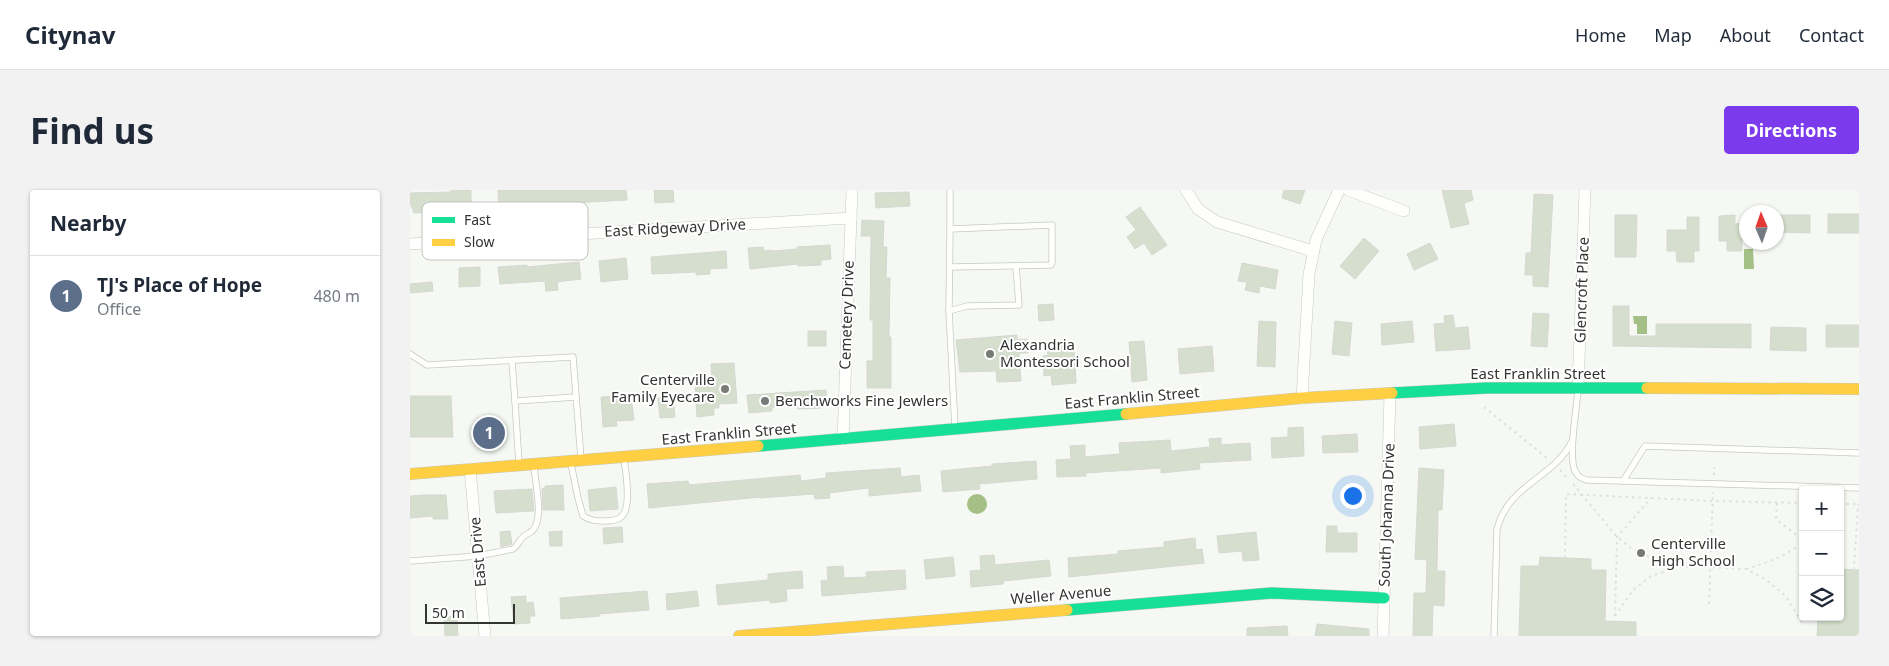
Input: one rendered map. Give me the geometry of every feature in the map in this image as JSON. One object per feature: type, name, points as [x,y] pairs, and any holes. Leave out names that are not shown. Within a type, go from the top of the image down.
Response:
[{"type":"street","name":"Cemetery Drive","points":[[843,439],[852,190]]},
{"type":"street","points":[[1186,190],[1198,209],[1217,222],[1313,251]]},
{"type":"street","points":[[1302,398],[1308,274],[1313,251],[1339,190]]},
{"type":"street","points":[[1348,190],[1404,210]]},
{"type":"street","name":"Glencroft Place","points":[[1578,389],[1585,190]]},
{"type":"street","name":"East Ridgeway Drive","points":[[588,234],[851,218]]},
{"type":"street","name":"East Franklin Street","points":[[410,474],[955,430],[1302,398],[1486,388],[1859,389]]},
{"type":"street","name":"South Johanna Drive","points":[[1383,636],[1390,394]]},
{"type":"street","name":"East Drive","points":[[470,469],[484,636]]},
{"type":"street","name":"Weller Avenue","points":[[739,636],[1272,593],[1384,598]]},
{"type":"lane","points":[[950,190],[949,312],[955,430]]},
{"type":"lane","points":[[950,229],[1052,224],[1052,264],[950,268]]},
{"type":"lane","points":[[949,312],[967,306],[1019,305],[1016,266]]},
{"type":"lane","points":[[410,354],[427,365],[574,357],[578,498],[583,516],[590,520],[610,521],[620,518],[625,513],[627,499],[624,457]]},
{"type":"lane","points":[[512,361],[519,466]]},
{"type":"lane","points":[[1578,389],[1573,455],[1574,469],[1581,478],[1587,480],[1859,488]]},
{"type":"lane","points":[[515,401],[576,397]]},
{"type":"lane","points":[[1494,636],[1497,529],[1500,519],[1514,497],[1554,464],[1567,450],[1574,432]]},
{"type":"lane","points":[[1623,481],[1645,446],[1859,453]]},
{"type":"lane","points":[[410,561],[478,556],[514,549],[518,546],[522,538],[533,530],[538,523],[539,511],[534,464]]},
{"type":"path","points":[[1484,406],[1554,464],[1583,495],[1617,537],[1632,549],[1676,568]]},
{"type":"path","points":[[1714,467],[1714,476]]},
{"type":"path","points":[[1709,604],[1714,484]]},
{"type":"path","points":[[1565,558],[1566,494],[1799,503]]},
{"type":"path","points":[[1651,497],[1617,537],[1615,616],[1633,590],[1651,576],[1676,568],[1691,566],[1746,570],[1766,579],[1786,596],[1799,618]]},
{"type":"path","points":[[1777,502],[1776,520],[1799,538]]},
{"type":"path","points":[[1844,504],[1859,504],[1854,570]]},
{"type":"path","points":[[1746,570],[1776,560],[1799,544]]},
{"type":"shaded area","points":[[1744,250],[1753,250],[1754,269],[1744,269]]},
{"type":"shaded area","points":[[1633,316],[1647,316],[1647,334],[1637,334],[1637,324],[1634,324]]},
{"type":"shaded area","points":[[977,494],[984,497],[987,504],[984,511],[977,514],[970,511],[967,504],[970,497]]},
{"type":"building","points":[[451,190],[471,190],[471,202],[422,202],[422,213],[414,213],[410,203],[410,193],[451,192]]},
{"type":"building","points":[[498,190],[626,190],[627,200],[588,202],[499,202]]},
{"type":"building","points":[[654,190],[673,190],[674,202],[655,203]]},
{"type":"building","points":[[1284,190],[1305,190],[1300,204],[1282,198]]},
{"type":"building","points":[[1442,190],[1471,190],[1473,200],[1464,203],[1469,224],[1451,228]]},
{"type":"building","points":[[909,192],[910,206],[876,208],[875,193]]},
{"type":"building","points":[[1534,194],[1553,195],[1548,287],[1533,286],[1533,275],[1525,275],[1526,253],[1531,253]]},
{"type":"building","points":[[1140,207],[1167,245],[1152,255],[1144,243],[1135,249],[1127,237],[1136,230],[1126,217]]},
{"type":"building","points":[[1828,214],[1859,214],[1859,233],[1828,233]]},
{"type":"building","points":[[1615,215],[1637,215],[1636,257],[1615,257]]},
{"type":"building","points":[[1735,215],[1735,224],[1739,224],[1739,250],[1742,251],[1727,251],[1727,241],[1719,241],[1719,216]]},
{"type":"building","points":[[1784,215],[1810,215],[1810,233],[1784,232]]},
{"type":"building","points":[[1687,217],[1699,217],[1699,251],[1694,251],[1694,262],[1677,262],[1676,251],[1667,251],[1667,230],[1687,230]]},
{"type":"building","points":[[862,220],[884,221],[883,247],[887,247],[886,278],[890,278],[889,337],[891,337],[891,388],[867,388],[867,361],[873,361],[873,320],[870,320],[871,236],[861,236]]},
{"type":"building","points":[[1364,238],[1379,251],[1355,279],[1340,266]]},
{"type":"building","points":[[1430,243],[1438,259],[1414,270],[1407,254]]},
{"type":"building","points":[[830,245],[831,259],[821,260],[821,265],[798,266],[798,264],[750,269],[748,248],[763,247],[764,251],[773,251]]},
{"type":"building","points":[[726,251],[727,268],[710,269],[710,274],[696,275],[696,272],[652,274],[651,257]]},
{"type":"building","points":[[626,258],[628,279],[601,282],[599,261]]},
{"type":"building","points":[[579,262],[581,279],[557,282],[558,290],[546,291],[545,281],[500,284],[498,267],[527,265],[527,267]]},
{"type":"building","points":[[1242,263],[1278,270],[1275,289],[1260,286],[1259,293],[1245,290],[1247,282],[1238,281]]},
{"type":"building","points":[[480,267],[480,286],[459,287],[459,268]]},
{"type":"building","points":[[432,282],[433,291],[410,293],[410,284]]},
{"type":"building","points":[[1053,304],[1054,320],[1039,321],[1038,305]]},
{"type":"building","points":[[1613,306],[1629,306],[1629,336],[1656,336],[1656,324],[1751,324],[1751,348],[1613,346]]},
{"type":"building","points":[[1533,313],[1549,314],[1547,347],[1531,346]]},
{"type":"building","points":[[1453,315],[1455,328],[1468,327],[1470,349],[1436,351],[1434,324],[1445,323],[1444,316]]},
{"type":"building","points":[[1259,321],[1276,322],[1275,367],[1257,366]]},
{"type":"building","points":[[1335,321],[1352,323],[1349,356],[1332,354]]},
{"type":"building","points":[[1412,321],[1414,342],[1382,345],[1381,324]]},
{"type":"building","points":[[1826,325],[1859,325],[1859,347],[1826,347]]},
{"type":"building","points":[[1771,327],[1806,328],[1806,351],[1770,350]]},
{"type":"building","points":[[808,331],[826,331],[826,346],[808,346]]},
{"type":"building","points":[[1017,335],[1017,340],[1027,339],[1028,353],[1019,353],[1021,381],[997,382],[996,371],[960,372],[956,340]]},
{"type":"building","points":[[1144,341],[1147,380],[1132,382],[1129,342]]},
{"type":"building","points":[[1063,343],[1063,349],[1074,348],[1076,383],[1052,385],[1051,375],[1044,376],[1043,356],[1048,355],[1047,350],[1053,349],[1052,344]]},
{"type":"building","points":[[1212,346],[1214,371],[1180,374],[1178,349]]},
{"type":"building","name":"Centerville Family Eyecare","points":[[734,363],[737,403],[719,404],[719,408],[714,408],[714,415],[697,417],[695,384],[712,383],[711,364]]},
{"type":"building","points":[[826,390],[827,403],[821,404],[821,408],[798,409],[797,405],[772,407],[772,411],[749,413],[747,395]]},
{"type":"building","points":[[631,395],[634,420],[616,421],[617,426],[603,427],[601,397]]},
{"type":"building","points":[[410,396],[451,396],[453,437],[410,437]]},
{"type":"building","points":[[673,396],[675,417],[660,418],[658,398]]},
{"type":"building","points":[[497,418],[499,446],[481,447],[479,419]]},
{"type":"building","points":[[1454,424],[1456,446],[1420,449],[1419,427]]},
{"type":"building","points":[[1303,427],[1304,456],[1272,458],[1271,438],[1288,437],[1288,428]]},
{"type":"building","points":[[1357,434],[1358,452],[1323,453],[1322,436]]},
{"type":"building","points":[[1221,438],[1221,445],[1250,443],[1251,460],[1199,463],[1200,469],[1161,473],[1161,468],[1086,473],[1086,476],[1057,477],[1056,460],[1071,459],[1070,446],[1085,445],[1085,457],[1120,454],[1119,443],[1170,440],[1171,451],[1210,447],[1209,439]]},
{"type":"building","points":[[1036,461],[1037,479],[979,484],[980,489],[943,492],[941,471],[992,466],[992,464]]},
{"type":"building","points":[[900,468],[901,477],[919,475],[921,491],[869,496],[869,488],[829,493],[830,498],[815,499],[814,494],[760,497],[649,508],[647,484],[688,481],[689,485],[800,475],[801,481],[826,478],[826,473]]},
{"type":"building","points":[[1419,468],[1444,470],[1442,510],[1438,510],[1437,571],[1445,571],[1444,606],[1433,605],[1432,636],[1413,636],[1414,593],[1426,593],[1427,560],[1415,559]]},
{"type":"building","points":[[563,485],[564,510],[543,510],[542,489],[545,486]]},
{"type":"building","points":[[616,487],[618,509],[590,511],[588,490]]},
{"type":"building","points":[[532,489],[534,511],[496,513],[494,491]]},
{"type":"building","points":[[446,495],[448,519],[433,519],[433,516],[410,518],[410,496]]},
{"type":"building","points":[[1327,526],[1337,526],[1337,533],[1357,533],[1357,552],[1326,552]]},
{"type":"building","points":[[622,527],[623,542],[604,544],[603,528]]},
{"type":"building","points":[[510,531],[512,544],[501,547],[500,532]]},
{"type":"building","points":[[562,531],[562,546],[550,546],[549,532]]},
{"type":"building","points":[[1256,532],[1259,560],[1243,561],[1242,551],[1219,553],[1217,536]]},
{"type":"building","points":[[1195,538],[1196,550],[1202,549],[1204,563],[1069,577],[1068,558],[1118,554],[1118,551],[1164,547],[1164,542]]},
{"type":"building","points":[[994,555],[995,565],[1049,560],[1051,576],[1003,581],[1003,584],[971,587],[970,571],[981,570],[980,556]]},
{"type":"building","points":[[953,557],[955,576],[926,579],[924,560]]},
{"type":"building","points":[[1540,557],[1591,559],[1591,570],[1606,570],[1605,621],[1636,622],[1636,636],[1519,636],[1521,566],[1539,566]]},
{"type":"building","points":[[843,566],[844,578],[867,577],[866,572],[905,570],[906,589],[822,596],[821,581],[828,580],[827,567]]},
{"type":"building","points":[[1844,569],[1859,570],[1859,636],[1817,636],[1818,621],[1844,621]]},
{"type":"building","points":[[802,571],[803,588],[786,589],[787,601],[770,603],[770,600],[718,605],[716,585],[768,580],[768,574]]},
{"type":"building","points":[[647,591],[649,610],[561,619],[560,598]]},
{"type":"building","points":[[697,591],[699,606],[667,610],[666,594]]},
{"type":"building","points":[[526,596],[526,603],[533,602],[535,616],[530,616],[530,623],[514,624],[511,597]]},
{"type":"building","points":[[457,616],[458,636],[445,636],[444,617]]},
{"type":"building","points":[[1317,624],[1369,629],[1369,636],[1315,636]]},
{"type":"building","points":[[1287,626],[1288,636],[1247,636],[1247,628]]},
{"type":"traffic: fast","points":[[1392,393],[1486,388],[1647,388]]},
{"type":"traffic: fast","points":[[758,446],[1126,414]]},
{"type":"traffic: fast","points":[[1067,610],[1272,593],[1384,598]]},
{"type":"traffic: slow","points":[[1647,388],[1859,389]]},
{"type":"traffic: slow","points":[[1126,414],[1302,398],[1392,393]]},
{"type":"traffic: slow","points":[[410,474],[758,446]]},
{"type":"traffic: slow","points":[[739,636],[1067,610]]},
{"type":"place","name":"Alexandria Montessori School","points":[[990,354]]},
{"type":"place","name":"Centerville Family Eyecare","points":[[725,389]]},
{"type":"place","name":"Benchworks Fine Jewlers","points":[[765,401]]},
{"type":"place","name":"TJ's Place of Hope","points":[[489,433]]},
{"type":"place","name":"Centerville High School","points":[[1641,553]]}]
